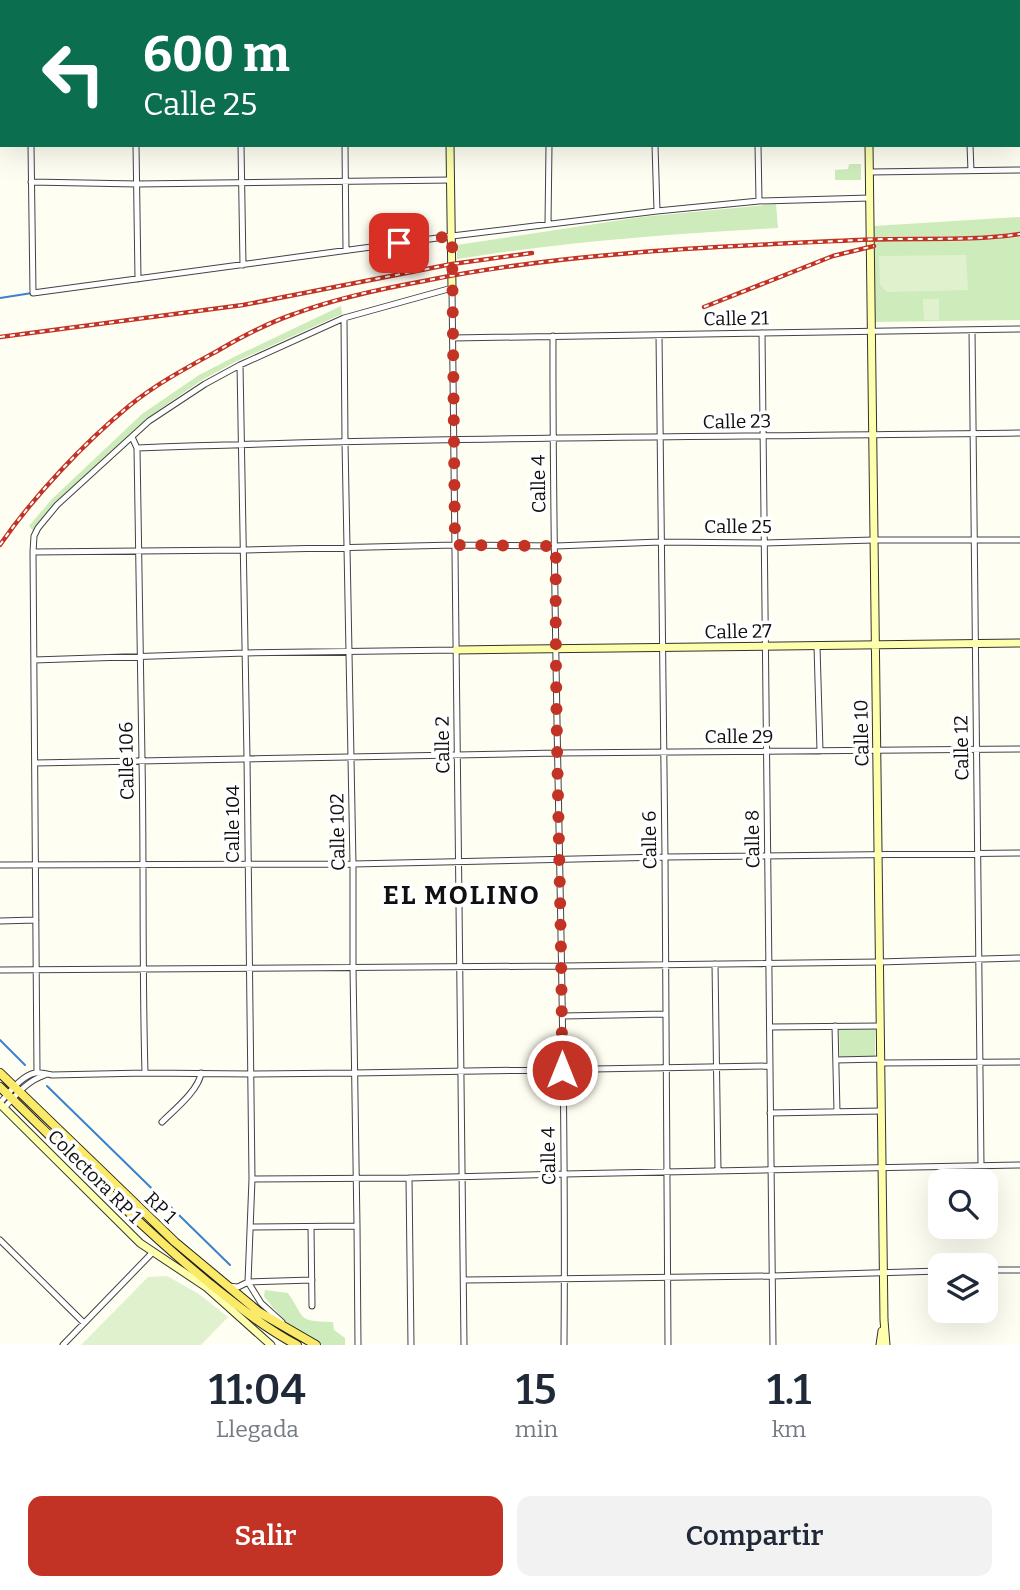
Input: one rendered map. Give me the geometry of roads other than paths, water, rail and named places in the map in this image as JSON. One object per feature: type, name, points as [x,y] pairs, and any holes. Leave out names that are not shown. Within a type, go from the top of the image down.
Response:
[{"type":"main road","name":"RP 1","points":[[0,1073],[175,1242],[259,1312],[299,1341]]},
{"type":"main road","name":"RP 1","points":[[0,1087],[129,1213],[188,1265],[264,1325],[299,1341],[316,1345]]},
{"type":"street","points":[[31,147],[33,293],[657,211],[759,201],[870,198]]},
{"type":"street","points":[[136,147],[138,279]]},
{"type":"street","points":[[241,147],[243,265]]},
{"type":"street","points":[[345,147],[346,250]]},
{"type":"street","name":"Calle 2","points":[[450,147],[464,1345]]},
{"type":"street","points":[[548,224],[549,147]]},
{"type":"street","points":[[655,147],[657,211]]},
{"type":"street","points":[[758,147],[759,201]]},
{"type":"street","name":"Calle 10","points":[[869,147],[886,1345]]},
{"type":"street","points":[[970,147],[971,171]]},
{"type":"street","points":[[870,172],[1020,170]]},
{"type":"street","points":[[32,182],[136,184],[451,180]]},
{"type":"street","points":[[37,1073],[33,552],[34,536],[38,528],[57,505],[149,421],[194,391],[240,365],[344,318],[452,288]]},
{"type":"street","name":"Calle 102","points":[[344,318],[358,1345]]},
{"type":"street","name":"Calle 21","points":[[453,338],[1020,329]]},
{"type":"street","name":"Calle 12","points":[[972,330],[981,1166]]},
{"type":"street","name":"Calle 8","points":[[762,333],[773,1345]]},
{"type":"street","name":"Calle 6","points":[[659,335],[668,1345]]},
{"type":"street","name":"Calle 4","points":[[553,337],[555,649],[563,1016],[564,1345]]},
{"type":"street","name":"Calle 104","points":[[240,365],[252,1179],[248,1282]]},
{"type":"street","name":"Calle 23","points":[[138,448],[454,440],[1020,433]]},
{"type":"street","points":[[132,437],[138,448]]},
{"type":"street","name":"Calle 106","points":[[138,448],[145,1073]]},
{"type":"street","name":"Calle 25","points":[[33,552],[455,545],[556,546],[660,542],[1020,540]]},
{"type":"street","name":"Calle 27","points":[[456,650],[1020,643]]},
{"type":"street","points":[[817,646],[820,751]]},
{"type":"street","points":[[34,660],[456,650]]},
{"type":"street","name":"Calle 29","points":[[35,763],[558,753],[1020,749]]},
{"type":"street","points":[[0,865],[353,864],[1020,853]]},
{"type":"street","points":[[0,921],[36,920]]},
{"type":"street","points":[[0,970],[562,966],[1020,958]]},
{"type":"street","points":[[715,964],[718,1171]]},
{"type":"street","points":[[563,1016],[666,1014]]},
{"type":"street","points":[[835,1026],[837,1112]]},
{"type":"street","points":[[770,1027],[880,1026]]},
{"type":"street","points":[[836,1060],[1020,1062]]},
{"type":"street","points":[[1,1105],[30,1075],[37,1073],[461,1072],[770,1066]]},
{"type":"street","points":[[162,1122],[198,1083],[201,1073]]},
{"type":"street","points":[[17,1089],[48,1074]]},
{"type":"street","name":"Colectora RP 1","points":[[1,1105],[119,1223],[153,1252],[206,1287],[271,1345]]},
{"type":"street","points":[[770,1113],[881,1111]]},
{"type":"street","points":[[252,1179],[1020,1166]]},
{"type":"street","points":[[409,1178],[411,1345]]},
{"type":"street","points":[[251,1227],[358,1226]]},
{"type":"street","points":[[311,1227],[312,1306]]},
{"type":"street","points":[[0,1240],[84,1323]]},
{"type":"street","points":[[63,1345],[153,1252]]},
{"type":"street","points":[[998,1270],[1020,1270]]},
{"type":"street","points":[[464,1280],[928,1271]]},
{"type":"street","points":[[227,1286],[238,1287],[248,1282],[312,1280]]},
{"type":"street","points":[[248,1282],[261,1303],[299,1341]]},
{"type":"street","name":"Calle 10","points":[[880,1345],[884,1320]]},
{"type":"waterway","points":[[0,298],[32,293]]},
{"type":"waterway","points":[[0,1040],[25,1065]]},
{"type":"waterway","points":[[47,1086],[230,1265]]},
{"type":"railway","points":[[0,545],[60,471],[139,398],[172,376],[246,335],[326,303],[391,287],[478,271],[586,257],[749,245],[980,238],[1020,234]]},
{"type":"railway","points":[[704,307],[833,256],[874,246]]},
{"type":"railway","points":[[0,337],[243,305],[452,264],[532,253]]},
{"type":"district","name":"EL MOLINO","points":[[462,895]]}]
